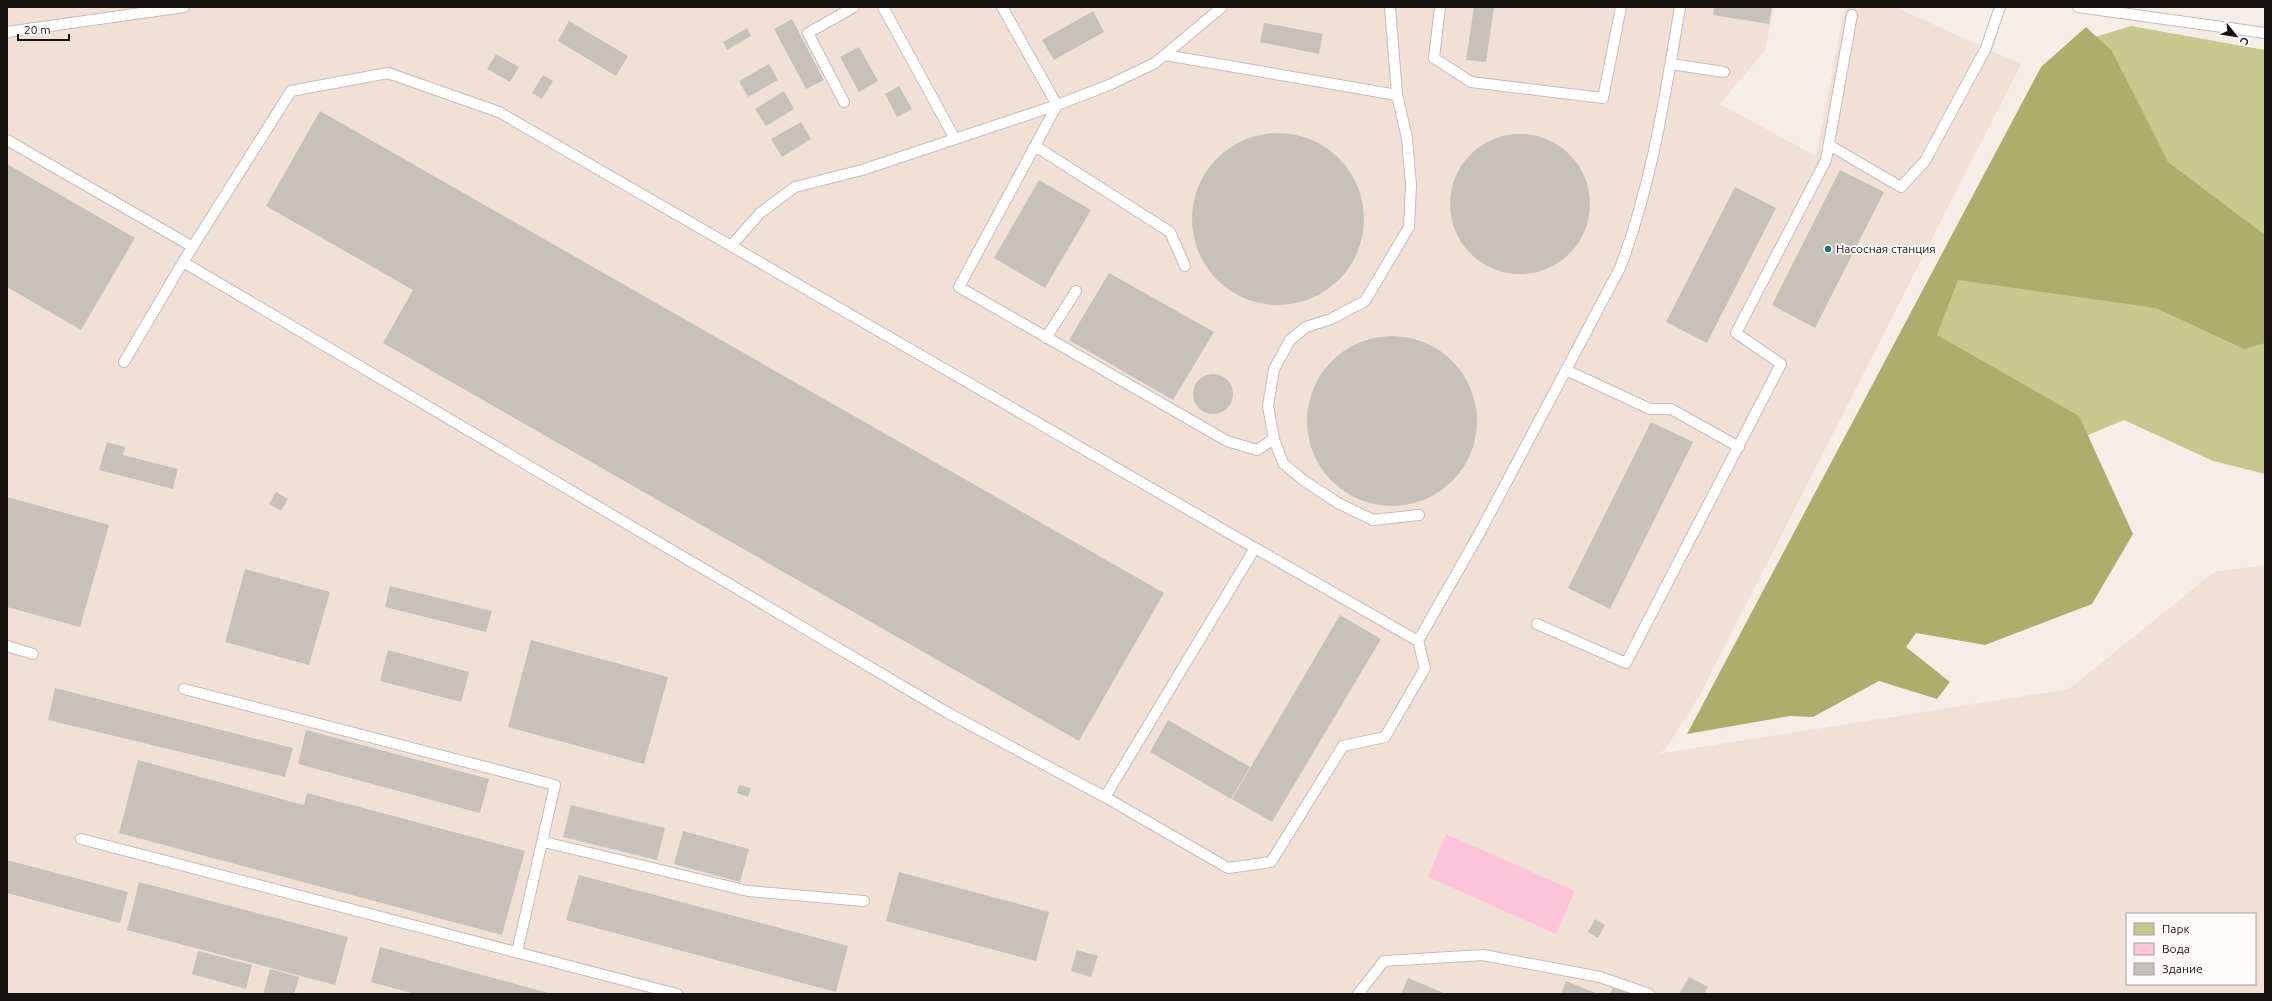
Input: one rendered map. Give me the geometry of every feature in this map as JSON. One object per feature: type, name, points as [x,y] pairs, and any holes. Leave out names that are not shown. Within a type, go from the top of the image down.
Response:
[{"type":"lane","points":[[7,32],[184,7]]},
{"type":"lane","points":[[844,102],[808,33],[854,7]]},
{"type":"lane","points":[[883,7],[955,139]]},
{"type":"lane","points":[[1002,7],[1057,105]]},
{"type":"lane","points":[[731,246],[760,213],[795,187],[862,170],[1057,105],[1109,85],[1155,63],[1222,7]]},
{"type":"lane","points":[[1390,7],[1397,95],[1407,138],[1411,185],[1409,227],[1365,301],[1331,319],[1306,327],[1290,340],[1274,369],[1268,406],[1274,439],[1283,463],[1303,480],[1338,503],[1373,520],[1419,515]]},
{"type":"lane","points":[[1440,7],[1434,58],[1471,82],[1603,98],[1621,7]]},
{"type":"lane","points":[[183,262],[948,714],[1105,797],[1228,868],[1271,862],[1343,746],[1385,737],[1425,668],[1418,640],[1479,534],[1620,268],[1633,234],[1657,144],[1680,7]]},
{"type":"lane","points":[[1829,145],[1901,187],[1925,161],[1986,48],[2000,7]]},
{"type":"lane","points":[[2078,7],[2265,33]]},
{"type":"lane","points":[[1537,624],[1626,663],[1739,447],[1781,364],[1736,333],[1826,160],[1852,15]]},
{"type":"lane","points":[[1165,55],[1397,95]]},
{"type":"lane","points":[[1671,64],[1724,72]]},
{"type":"lane","points":[[124,362],[183,262],[292,91],[388,73],[499,112],[1255,548],[1418,640]]},
{"type":"lane","points":[[1057,105],[959,288],[1227,442],[1257,450],[1274,439]]},
{"type":"lane","points":[[7,140],[193,247]]},
{"type":"lane","points":[[1035,146],[1170,232],[1184,266]]},
{"type":"lane","points":[[1046,338],[1076,291]]},
{"type":"lane","points":[[1566,370],[1650,409],[1671,409],[1739,447]]},
{"type":"lane","points":[[1105,797],[1255,548]]},
{"type":"lane","points":[[7,646],[33,654]]},
{"type":"lane","points":[[184,688],[555,785],[544,842],[517,952]]},
{"type":"lane","points":[[81,839],[677,994]]},
{"type":"lane","points":[[544,842],[748,891],[864,901]]},
{"type":"lane","points":[[1358,994],[1384,961],[1483,955],[1600,977],[1648,994]]},
{"type":"shaded area","points":[[7,7],[1774,7],[1765,50],[1720,104],[1816,156],[1845,7],[1895,7],[2021,64],[1700,695],[1665,750],[1657,754],[2069,689],[2214,572],[2265,565],[2265,994],[7,994]]},
{"type":"green space","points":[[2131,26],[2265,50],[2265,474],[2213,461],[2124,420],[2088,435],[2053,472],[1826,512],[2079,42]]},
{"type":"green space","points":[[2086,27],[2112,51],[2168,162],[2265,235],[2265,343],[2244,349],[2156,308],[1958,280],[1937,335],[2079,416],[2133,534],[2092,604],[1985,645],[1916,633],[1906,647],[1950,682],[1937,699],[1879,681],[1813,717],[1790,716],[1687,734],[2041,67]]},
{"type":"water","points":[[1446,834],[1575,891],[1556,934],[1428,877]]},
{"type":"building","points":[[1474,7],[1494,7],[1486,62],[1466,60]]},
{"type":"building","points":[[1714,7],[1772,7],[1769,24],[1713,15]]},
{"type":"building","points":[[1093,11],[1104,32],[1054,60],[1042,40]]},
{"type":"building","points":[[792,19],[824,80],[806,89],[774,29]]},
{"type":"building","points":[[569,21],[628,56],[616,76],[558,41]]},
{"type":"building","points":[[1264,23],[1323,34],[1319,54],[1260,42]]},
{"type":"building","points":[[747,28],[751,36],[727,50],[723,42]]},
{"type":"building","points":[[859,47],[878,81],[859,92],[840,57]]},
{"type":"building","points":[[496,54],[519,67],[510,82],[487,69]]},
{"type":"building","points":[[769,64],[778,80],[748,97],[739,81]]},
{"type":"building","points":[[543,75],[553,81],[542,99],[532,93]]},
{"type":"building","points":[[899,86],[912,109],[897,117],[885,94]]},
{"type":"building","points":[[784,91],[794,109],[766,126],[755,109]]},
{"type":"building","points":[[320,111],[1164,593],[1079,741],[383,343],[413,290],[266,206]]},
{"type":"building","points":[[801,122],[811,139],[782,157],[771,139]]},
{"type":"building","points":[[1278,133],[1295,135],[1311,140],[1326,148],[1339,158],[1349,171],[1357,186],[1362,202],[1364,219],[1362,236],[1357,252],[1349,267],[1339,280],[1326,290],[1311,298],[1295,303],[1278,305],[1261,303],[1245,298],[1230,290],[1217,280],[1207,267],[1199,252],[1194,236],[1192,219],[1194,202],[1199,186],[1207,171],[1217,158],[1230,148],[1245,140],[1261,135]]},
{"type":"building","points":[[1527,134],[1547,139],[1570,154],[1585,177],[1589,190],[1589,218],[1585,231],[1570,254],[1547,269],[1534,273],[1513,274],[1493,269],[1470,254],[1455,231],[1451,218],[1450,197],[1455,177],[1470,154],[1493,139],[1506,135]]},
{"type":"building","points":[[7,164],[135,238],[81,330],[7,287]]},
{"type":"building","name":"Насосная станция","points":[[1840,170],[1884,192],[1815,328],[1772,305]]},
{"type":"building","points":[[1039,180],[1091,210],[1045,288],[994,258]]},
{"type":"building","points":[[1735,187],[1776,208],[1707,343],[1666,322]]},
{"type":"building","points":[[1109,273],[1214,332],[1173,400],[1069,340]]},
{"type":"building","points":[[1392,336],[1417,340],[1432,346],[1446,355],[1458,367],[1467,381],[1473,396],[1477,421],[1473,446],[1467,461],[1458,475],[1446,487],[1432,496],[1417,502],[1392,506],[1367,502],[1352,496],[1338,487],[1326,475],[1317,461],[1311,446],[1307,421],[1311,396],[1317,381],[1326,367],[1338,355],[1352,346],[1367,340]]},
{"type":"building","points":[[1213,374],[1221,376],[1227,380],[1231,386],[1233,394],[1231,402],[1227,408],[1221,412],[1213,414],[1205,412],[1199,408],[1195,402],[1193,394],[1195,386],[1199,380],[1205,376]]},
{"type":"building","points":[[1651,422],[1693,442],[1610,609],[1568,588]]},
{"type":"building","points":[[107,442],[125,447],[123,455],[178,469],[173,489],[99,470]]},
{"type":"building","points":[[276,492],[288,499],[281,511],[269,504]]},
{"type":"building","points":[[7,497],[109,525],[80,627],[7,607]]},
{"type":"building","points":[[245,569],[330,592],[309,665],[225,642]]},
{"type":"building","points":[[390,586],[492,611],[486,632],[385,607]]},
{"type":"building","points":[[1340,615],[1381,639],[1272,822],[1232,799]]},
{"type":"building","points":[[531,640],[668,677],[644,764],[508,727]]},
{"type":"building","points":[[388,650],[469,672],[461,702],[380,681]]},
{"type":"building","points":[[55,688],[293,748],[285,777],[48,720]]},
{"type":"building","points":[[1168,720],[1250,767],[1231,799],[1150,752]]},
{"type":"building","points":[[306,730],[489,779],[480,813],[298,764]]},
{"type":"building","points":[[138,760],[304,805],[307,793],[525,851],[502,935],[119,833]]},
{"type":"building","points":[[739,785],[751,788],[748,797],[737,793]]},
{"type":"building","points":[[571,805],[665,828],[657,860],[563,837]]},
{"type":"building","points":[[683,831],[749,849],[740,882],[674,864]]},
{"type":"building","points":[[7,860],[128,892],[120,923],[7,893]]},
{"type":"building","points":[[899,872],[1049,912],[1036,961],[886,921]]},
{"type":"building","points":[[579,875],[848,946],[836,992],[566,920]]},
{"type":"building","points":[[139,882],[348,937],[335,985],[127,930]]},
{"type":"building","points":[[1595,919],[1605,925],[1598,938],[1588,932]]},
{"type":"building","points":[[380,947],[552,994],[415,994],[371,982]]},
{"type":"building","points":[[1077,950],[1098,956],[1091,977],[1071,971]]},
{"type":"building","points":[[198,951],[252,965],[246,989],[192,974]]},
{"type":"building","points":[[270,969],[299,977],[294,994],[263,994]]},
{"type":"building","points":[[1689,977],[1708,987],[1704,994],[1679,994]]},
{"type":"building","points":[[1408,978],[1446,994],[1401,994]]},
{"type":"building","points":[[1566,981],[1598,994],[1561,994]]},
{"type":"building","points":[[1615,982],[1645,994],[1610,994]]},
{"type":"place","name":"Насосная станция","points":[[1828,249]]}]
